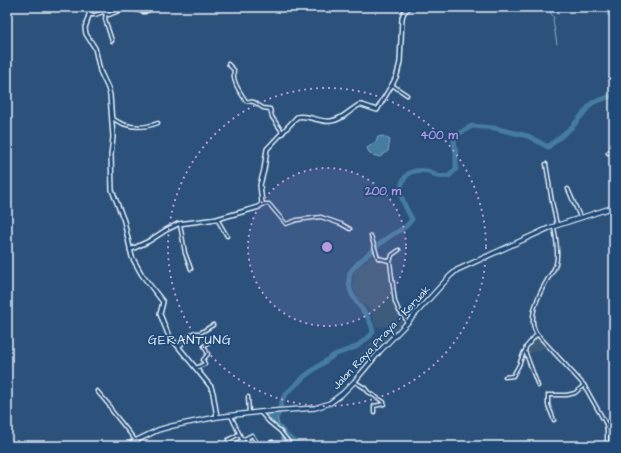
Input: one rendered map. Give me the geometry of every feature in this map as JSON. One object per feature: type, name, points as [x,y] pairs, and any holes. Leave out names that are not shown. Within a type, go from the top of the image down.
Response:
[{"type":"main road","name":"Jalan Raya Praya - Keruak","points":[[125,446],[168,427],[217,417],[315,408],[325,405],[342,394],[354,382],[384,347],[457,270],[533,234],[580,217],[614,207]]},
{"type":"street","points":[[89,7],[89,15],[85,28],[86,34],[95,48],[100,71],[110,91],[113,137],[111,154],[112,190],[124,221],[132,257],[138,269],[163,302],[160,314],[170,337],[213,391],[217,417]]},
{"type":"street","points":[[102,7],[102,12]]},
{"type":"street","points":[[143,12],[145,7]]},
{"type":"street","points":[[89,15],[95,15],[102,12],[109,15],[126,8],[143,12],[154,7]]},
{"type":"street","points":[[261,205],[260,185],[264,170],[266,151],[295,119],[300,116],[329,122],[341,117],[360,105],[376,110],[397,75],[400,62],[402,18],[404,12],[410,7]]},
{"type":"street","points":[[106,13],[105,19],[112,41]]},
{"type":"street","points":[[228,64],[234,70],[237,88],[246,102],[254,102],[263,108],[270,109],[272,117],[282,133]]},
{"type":"street","points":[[392,85],[407,95]]},
{"type":"street","points":[[111,117],[122,124],[136,127],[149,126],[158,123]]},
{"type":"street","points":[[608,153],[614,148]]},
{"type":"street","points":[[546,164],[556,225],[557,261],[554,271],[545,284],[534,312],[533,326],[537,334],[584,385],[606,424],[608,431],[607,446]]},
{"type":"street","points":[[568,188],[580,217]]},
{"type":"street","points":[[130,250],[180,224],[217,219],[256,209],[265,204],[269,204],[286,224],[297,220],[321,217],[350,229]]},
{"type":"street","points":[[217,219],[227,236]]},
{"type":"street","points":[[180,224],[185,253],[191,269]]},
{"type":"street","points":[[371,236],[378,258],[389,260],[390,262]]},
{"type":"street","points":[[399,250],[392,255],[390,262],[395,302],[400,314],[408,322]]},
{"type":"street","points":[[179,347],[193,333],[200,333],[213,325]]},
{"type":"street","points":[[505,377],[513,376],[526,346],[537,334]]},
{"type":"street","points":[[196,368],[205,364],[203,360],[208,354],[204,346],[208,343]]},
{"type":"street","points":[[525,351],[538,386]]},
{"type":"street","points":[[354,382],[384,402],[384,404],[374,406],[374,412]]},
{"type":"street","points":[[554,420],[548,405],[548,395],[567,395],[575,393],[584,385]]},
{"type":"street","points":[[97,391],[140,446]]},
{"type":"street","points":[[248,397],[249,413]]},
{"type":"street","points":[[260,412],[268,422],[280,430],[292,446]]},
{"type":"street","points":[[231,416],[245,446]]},
{"type":"street","points":[[228,440],[239,434]]},
{"type":"street","points":[[231,446],[253,436],[259,446]]},
{"type":"street","points":[[247,438],[251,446]]},
{"type":"street","points":[[266,446],[272,442]]},
{"type":"shaded area","points":[[383,136],[390,140],[388,151],[380,157],[370,154],[367,148],[376,142],[378,137]]},
{"type":"shaded area","points":[[375,254],[383,254],[389,262],[393,300],[396,312],[404,322],[359,372],[355,359],[388,326],[376,327],[370,310],[357,299],[353,286],[354,271]]},
{"type":"shaded area","points":[[538,337],[548,347],[527,354],[525,349]]},
{"type":"shaded area","points":[[278,413],[279,424],[284,433],[303,446],[285,445],[277,427],[270,424],[268,414]]},
{"type":"waterway","points":[[547,7],[554,18],[553,20],[557,44]]},
{"type":"waterway","points":[[605,7],[609,14],[614,18]]},
{"type":"waterway","points":[[278,415],[283,398],[305,376],[334,355],[356,347],[373,332],[369,319],[352,295],[349,285],[349,275],[368,254],[390,236],[405,227],[412,219],[406,208],[401,191],[404,179],[408,174],[423,170],[429,171],[437,176],[449,176],[456,169],[454,141],[458,134],[472,126],[494,128],[528,136],[548,147],[572,127],[592,103],[614,95]]},
{"type":"waterway","points":[[280,428],[287,436],[302,446]]},
{"type":"district","name":"GERANTUNG","points":[[190,339]]}]
